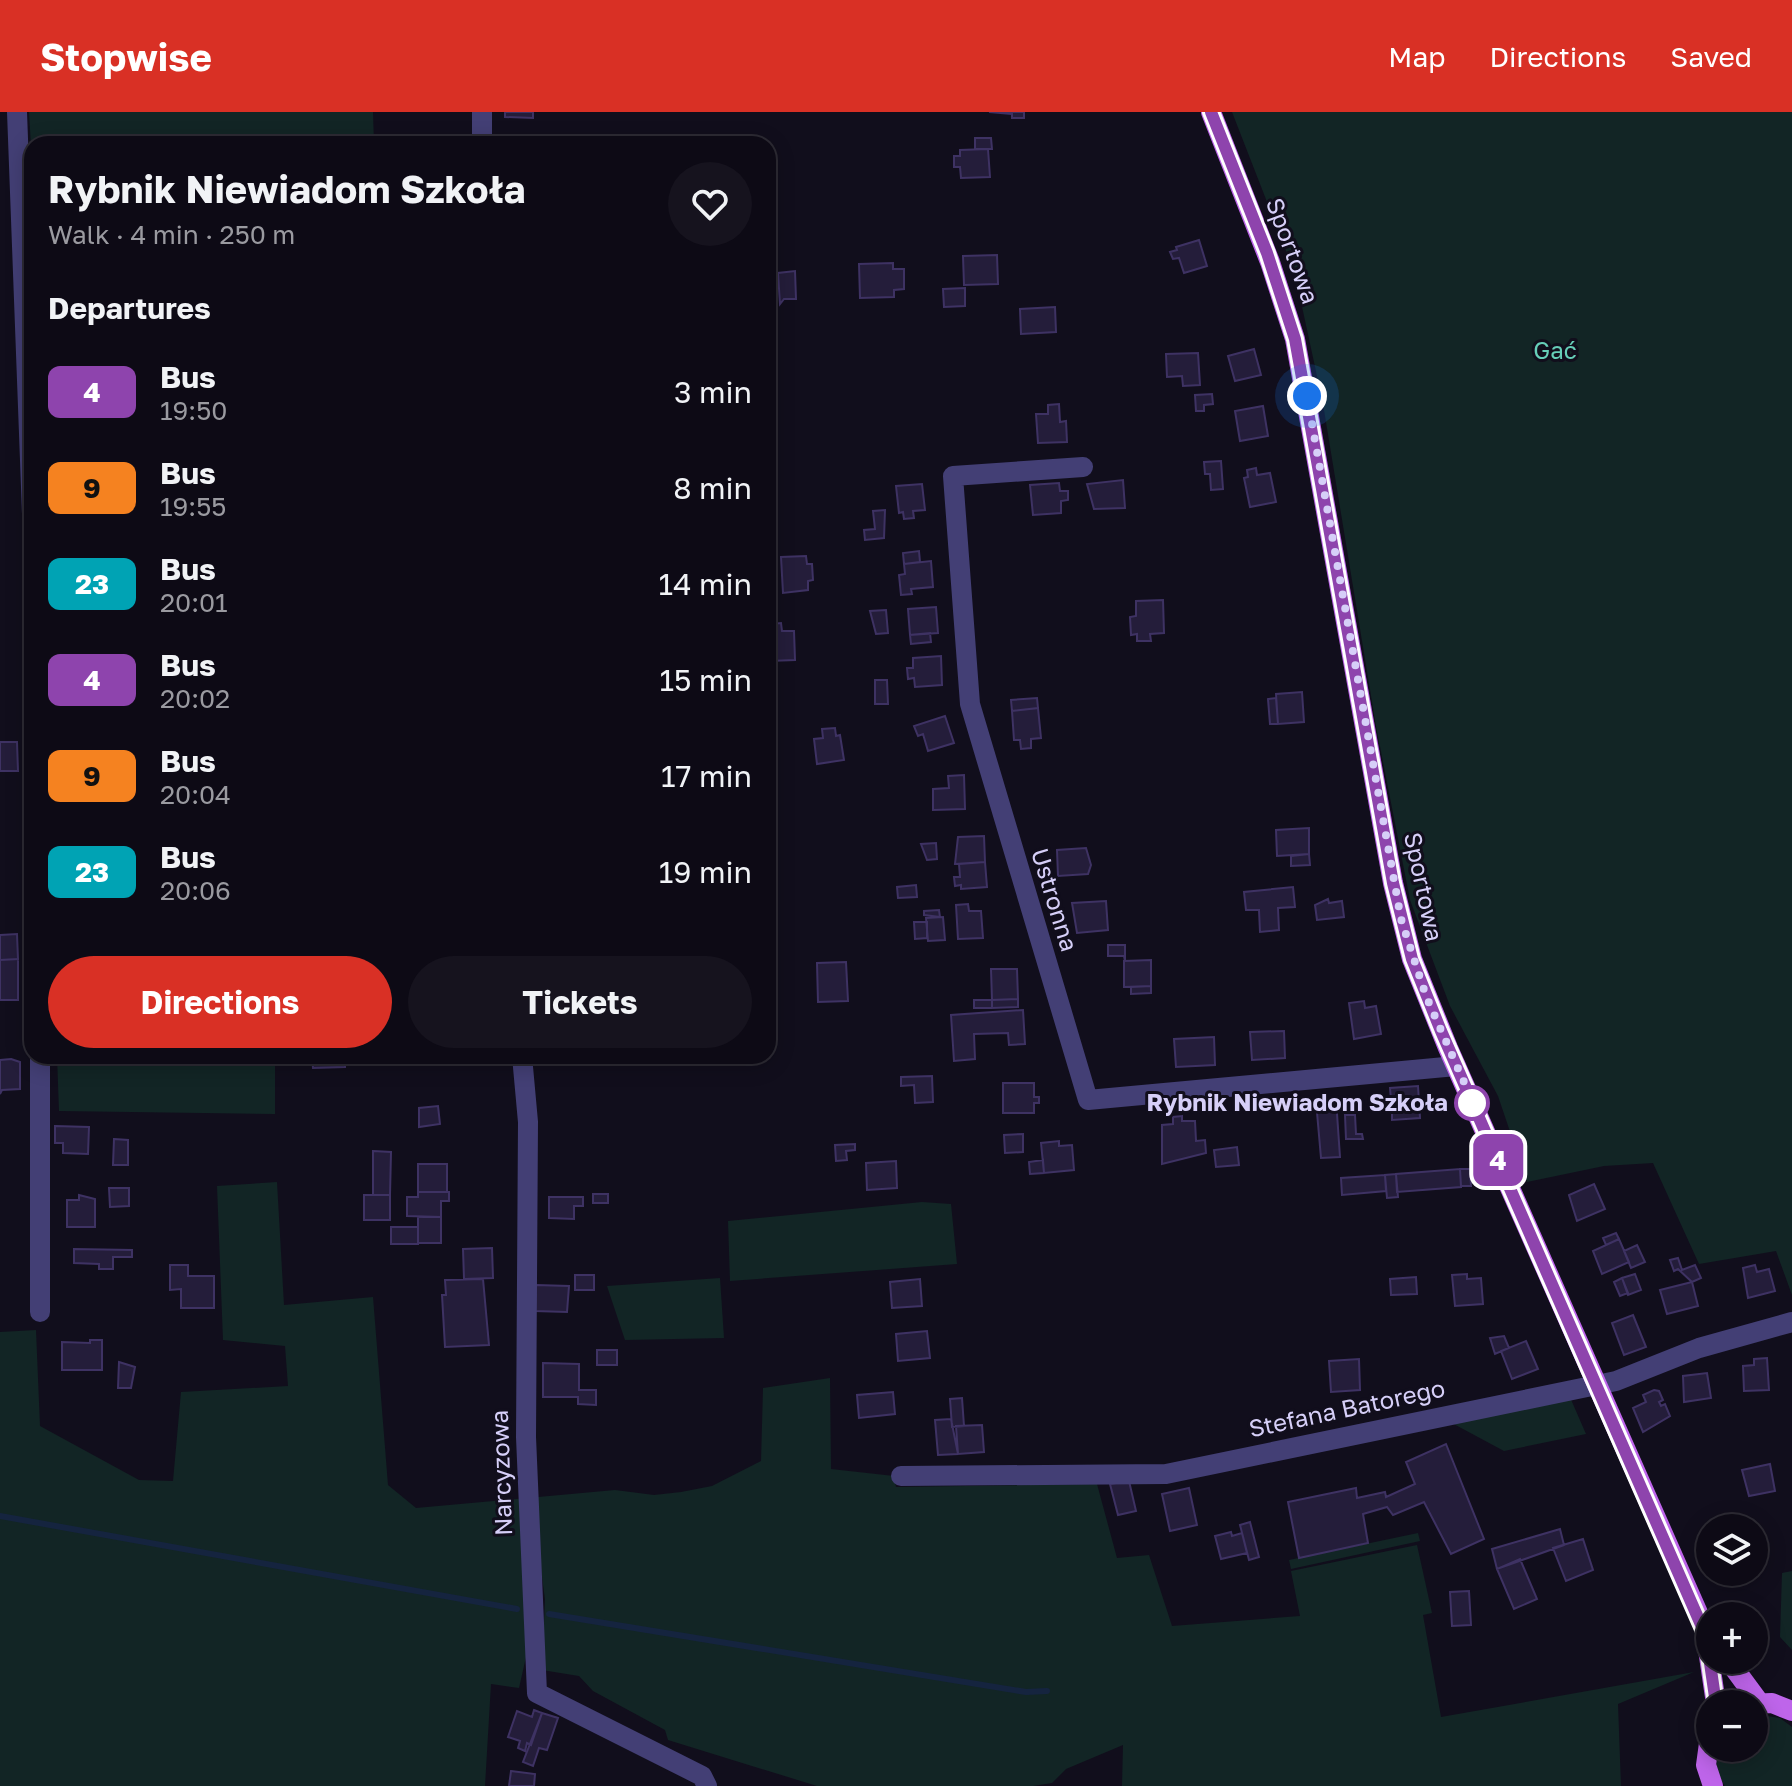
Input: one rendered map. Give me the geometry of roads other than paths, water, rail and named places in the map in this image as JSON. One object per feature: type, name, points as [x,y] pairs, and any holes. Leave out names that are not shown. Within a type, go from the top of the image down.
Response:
[{"type":"main road","name":"Sportowa","points":[[1211,112],[1267,253],[1295,339],[1401,919],[1426,996],[1696,1611]]},
{"type":"main road","points":[[1768,1706],[1792,1711]]},
{"type":"main road","points":[[1706,1762],[1713,1786]]},
{"type":"street","points":[[17,112],[24,300]]},
{"type":"street","points":[[482,112],[482,136]]},
{"type":"street","name":"Ustronna","points":[[1083,467],[953,476],[970,704],[1088,1100],[1456,1066]]},
{"type":"street","points":[[40,1064],[40,1312]]},
{"type":"street","name":"Narcyzowa","points":[[523,1064],[528,1122],[526,1437],[537,1693],[702,1776],[707,1786]]},
{"type":"street","name":"Stefana Batorego","points":[[901,1476],[1166,1474],[1616,1381],[1699,1348],[1792,1322]]},
{"type":"waterway","points":[[0,1516],[517,1609]]},
{"type":"waterway","points":[[549,1614],[1026,1692],[1047,1691]]},
{"type":"place","name":"Rybnik Niewiadom Szkoła","points":[[1472,1103]]},
{"type":"park label","name":"Gać","points":[[1555,351]]}]
